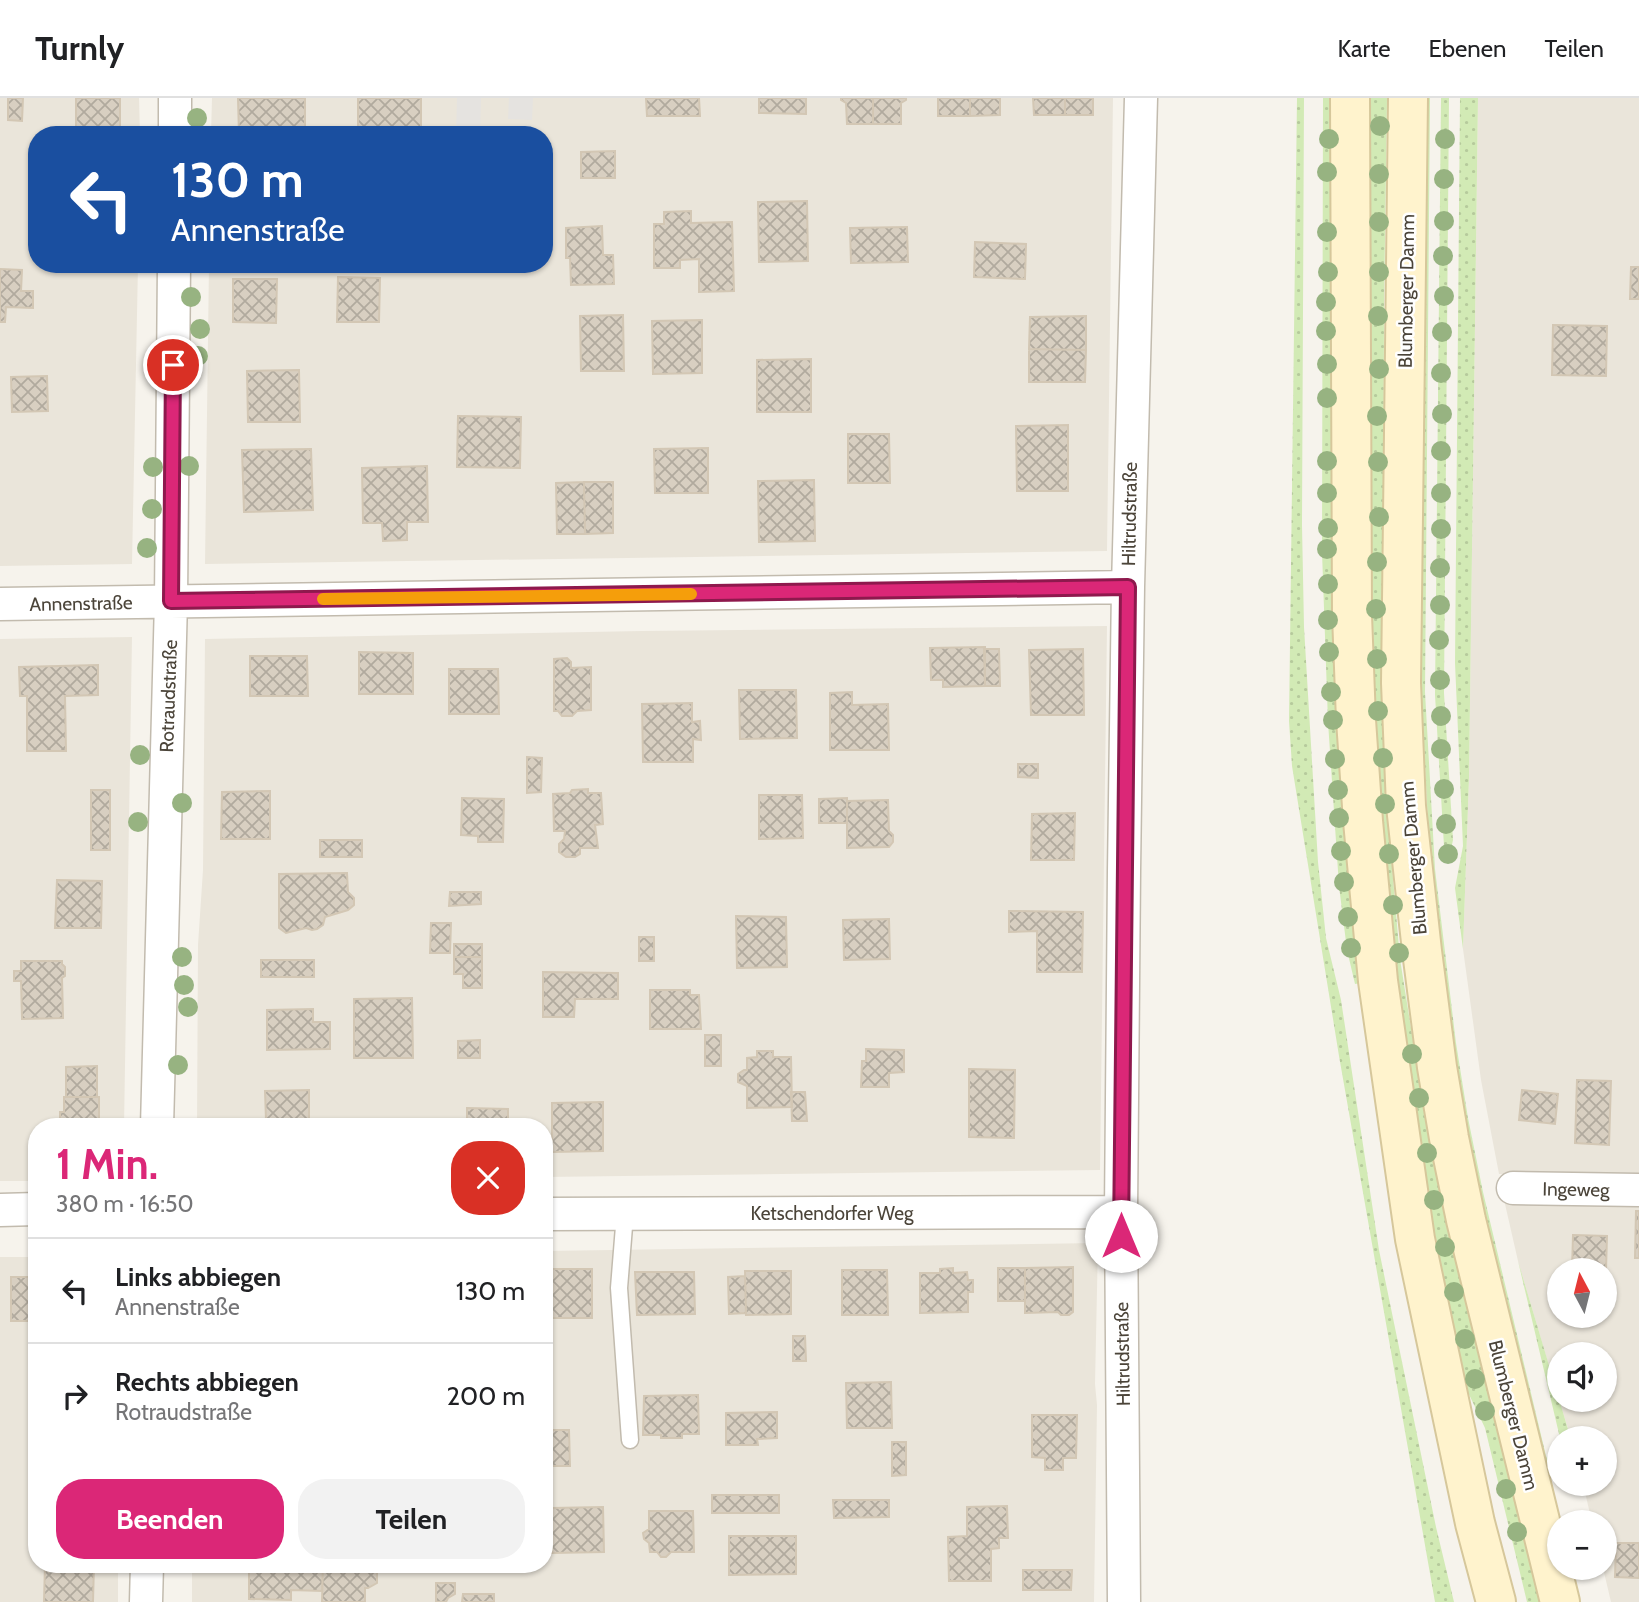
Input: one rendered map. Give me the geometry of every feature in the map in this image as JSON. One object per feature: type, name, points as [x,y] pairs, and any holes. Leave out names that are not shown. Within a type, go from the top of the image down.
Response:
[{"type":"main road","points":[[1350,98],[1352,615],[1364,834],[1378,981],[1415,1239],[1475,1523],[1496,1602]]},
{"type":"main road","name":"Blumberger Damm","points":[[1408,98],[1401,683],[1406,806],[1423,964],[1449,1138],[1469,1232],[1560,1602]]},
{"type":"street","points":[[175,98],[175,126]]},
{"type":"street","name":"Hiltrudstraße","points":[[1124,1602],[1121,1212],[1128,587],[1141,98]]},
{"type":"street","name":"Rotraudstraße","points":[[157,1118],[171,601],[174,273]]},
{"type":"street","name":"Annenstraße","points":[[0,604],[1128,587]]},
{"type":"street","name":"Ingeweg","points":[[1513,1188],[1639,1190]]},
{"type":"street","points":[[0,1210],[28,1209]]},
{"type":"street","name":"Ketschendorfer Weg","points":[[553,1214],[1121,1212]]},
{"type":"street","points":[[146,1602],[147,1573]]},
{"type":"lane","points":[[625,1214],[619,1288],[630,1440]]},
{"type":"shaded area","points":[[0,98],[139,98],[140,126],[28,126],[28,273],[138,273],[132,564],[0,566]]},
{"type":"shaded area","points":[[212,98],[1113,98],[1107,551],[205,564],[209,273],[553,273],[553,126],[211,126]]},
{"type":"shaded area","points":[[457,98],[481,98],[480,126],[456,126]]},
{"type":"shaded area","points":[[509,98],[533,98],[532,120],[508,119]]},
{"type":"shaded area","points":[[1478,98],[1639,98],[1639,1176],[1499,1174],[1481,1080],[1463,949],[1469,778]]},
{"type":"shaded area","points":[[1107,626],[1100,1170],[553,1177],[553,1118],[197,1118],[205,639]]},
{"type":"shaded area","points":[[132,637],[124,1118],[28,1118],[28,1181],[0,1181],[0,639]]},
{"type":"shaded area","points":[[1505,1204],[1639,1204],[1639,1602],[1611,1602],[1606,1580],[1617,1580],[1617,1510],[1589,1510],[1586,1496],[1617,1496],[1617,1426],[1567,1426],[1563,1412],[1617,1412],[1617,1342],[1547,1342],[1547,1359],[1518,1261]]},
{"type":"shaded area","points":[[1098,1243],[1094,1602],[192,1602],[192,1573],[553,1573],[553,1251]]},
{"type":"shaded area","points":[[0,1257],[28,1257],[28,1573],[118,1573],[118,1602],[0,1602]]},
{"type":"green space","points":[[1297,98],[1304,98],[1304,627],[1318,862],[1326,938],[1341,1000],[1379,1250],[1454,1602],[1435,1602],[1339,1056],[1292,766],[1289,721]]},
{"type":"green space","points":[[1323,98],[1333,98],[1361,983],[1355,984],[1347,950],[1339,886],[1328,722],[1322,552]]},
{"type":"green space","points":[[1371,98],[1387,98],[1383,715],[1389,832],[1400,959],[1425,1116],[1450,1235],[1541,1602],[1527,1602],[1485,1428],[1465,1386],[1432,1221],[1396,972],[1382,826],[1374,671],[1370,492]]},
{"type":"green space","points":[[1425,98],[1430,98],[1425,692],[1435,869],[1468,1118],[1483,1192],[1547,1458],[1547,1469],[1544,1470],[1488,1237],[1453,1059],[1429,843],[1420,668]]},
{"type":"green space","points":[[1441,98],[1449,98],[1444,693],[1453,840],[1448,863],[1445,863],[1435,695]]},
{"type":"green space","points":[[1460,98],[1478,98],[1469,778],[1463,949],[1455,888],[1463,846],[1455,663]]},
{"type":"green space","points":[[1518,1261],[1547,1359],[1547,1383]]},
{"type":"green space","points":[[1554,1412],[1563,1412],[1567,1426],[1557,1426]]},
{"type":"building","points":[[8,98],[23,98],[22,121],[8,120]]},
{"type":"building","points":[[76,98],[120,98],[120,126],[76,126]]},
{"type":"building","points":[[238,98],[305,98],[305,126],[239,126]]},
{"type":"building","points":[[358,98],[421,98],[421,126],[358,126]]},
{"type":"building","points":[[646,98],[699,98],[700,116],[647,116]]},
{"type":"building","points":[[759,98],[806,98],[806,114],[759,113]]},
{"type":"building","points":[[841,98],[873,98],[873,124],[847,124],[846,103]]},
{"type":"building","points":[[873,98],[906,98],[901,103],[901,124],[873,124]]},
{"type":"building","points":[[938,98],[970,98],[970,116],[938,116]]},
{"type":"building","points":[[970,98],[1000,98],[1000,115],[970,116]]},
{"type":"building","points":[[1033,98],[1065,98],[1065,115],[1034,115]]},
{"type":"building","points":[[1065,98],[1093,98],[1093,115],[1065,115]]},
{"type":"building","points":[[615,151],[615,178],[581,178],[581,152]]},
{"type":"building","points":[[807,201],[808,261],[759,262],[758,202]]},
{"type":"building","points":[[691,211],[691,223],[732,222],[734,291],[699,292],[699,259],[680,260],[680,268],[654,268],[654,224],[664,224],[664,212]]},
{"type":"building","points":[[602,226],[603,255],[613,255],[614,284],[571,285],[570,258],[566,258],[566,228]]},
{"type":"building","points":[[907,227],[908,262],[851,263],[850,228]]},
{"type":"building","points":[[975,242],[1026,244],[1025,279],[974,277]]},
{"type":"building","points":[[1631,267],[1639,267],[1639,299],[1630,299]]},
{"type":"building","points":[[0,269],[22,270],[21,291],[33,291],[33,308],[6,307],[5,322],[0,322]]},
{"type":"building","points":[[338,277],[380,278],[379,322],[337,322]]},
{"type":"building","points":[[233,279],[277,279],[276,323],[233,322]]},
{"type":"building","points":[[623,315],[624,371],[581,371],[580,316]]},
{"type":"building","points":[[1086,316],[1086,350],[1029,349],[1030,317]]},
{"type":"building","points":[[702,320],[702,373],[653,374],[652,321]]},
{"type":"building","points":[[1553,325],[1607,326],[1606,376],[1552,375]]},
{"type":"building","points":[[1029,349],[1086,350],[1085,382],[1029,382]]},
{"type":"building","points":[[811,359],[811,412],[757,412],[757,360]]},
{"type":"building","points":[[299,370],[300,422],[248,422],[247,371]]},
{"type":"building","points":[[47,376],[48,411],[12,412],[11,377]]},
{"type":"building","points":[[458,416],[521,417],[520,468],[457,467]]},
{"type":"building","points":[[1068,425],[1068,491],[1017,491],[1016,426]]},
{"type":"building","points":[[848,434],[889,434],[890,483],[848,483]]},
{"type":"building","points":[[708,448],[708,493],[655,493],[654,449]]},
{"type":"building","points":[[311,449],[313,510],[244,512],[242,450]]},
{"type":"building","points":[[427,466],[428,522],[407,522],[407,540],[383,541],[382,523],[363,523],[362,468]]},
{"type":"building","points":[[814,480],[815,541],[759,542],[758,481]]},
{"type":"building","points":[[584,482],[585,534],[557,534],[556,483]]},
{"type":"building","points":[[584,482],[613,482],[613,533],[585,534]]},
{"type":"building","points":[[985,647],[985,686],[943,687],[943,680],[931,680],[930,648]]},
{"type":"building","points":[[984,649],[999,649],[1000,686],[985,686]]},
{"type":"building","points":[[1083,649],[1084,715],[1031,715],[1029,650]]},
{"type":"building","points":[[359,652],[413,653],[413,694],[359,694]]},
{"type":"building","points":[[250,656],[307,656],[308,696],[250,696]]},
{"type":"building","points":[[567,658],[571,662],[571,668],[591,667],[591,710],[562,716],[558,711],[554,711],[554,659]]},
{"type":"building","points":[[98,665],[98,695],[65,696],[66,751],[27,751],[27,696],[20,696],[19,667]]},
{"type":"building","points":[[449,669],[498,669],[499,714],[449,714]]},
{"type":"building","points":[[739,690],[796,690],[797,738],[740,739]]},
{"type":"building","points":[[852,692],[852,705],[888,704],[889,750],[830,750],[830,693]]},
{"type":"building","points":[[692,703],[692,722],[700,721],[701,740],[693,739],[693,762],[643,762],[642,704]]},
{"type":"building","points":[[527,757],[542,758],[541,792],[527,793]]},
{"type":"building","points":[[1018,764],[1038,764],[1038,778],[1018,777]]},
{"type":"building","points":[[588,789],[588,793],[601,793],[603,824],[595,825],[598,848],[580,848],[580,854],[566,857],[559,852],[559,844],[564,839],[565,831],[554,831],[553,794]]},
{"type":"building","points":[[91,790],[110,790],[110,850],[91,850]]},
{"type":"building","points":[[270,791],[270,839],[221,839],[222,792]]},
{"type":"building","points":[[759,795],[802,795],[803,838],[759,839]]},
{"type":"building","points":[[462,798],[504,799],[503,842],[478,842],[478,836],[461,835]]},
{"type":"building","points":[[847,798],[847,823],[819,823],[819,799]]},
{"type":"building","points":[[888,800],[889,831],[893,835],[893,842],[889,847],[847,848],[847,801]]},
{"type":"building","points":[[1075,813],[1074,860],[1031,860],[1032,814]]},
{"type":"building","points":[[320,840],[362,840],[362,857],[320,857]]},
{"type":"building","points":[[347,873],[348,892],[354,898],[354,905],[348,910],[325,917],[323,925],[317,929],[306,928],[286,933],[279,928],[279,874]]},
{"type":"building","points":[[57,880],[102,881],[101,928],[55,928]]},
{"type":"building","points":[[450,892],[481,892],[481,904],[449,906]]},
{"type":"building","points":[[1009,911],[1083,912],[1082,972],[1037,972],[1037,931],[1009,932]]},
{"type":"building","points":[[736,916],[786,917],[787,967],[737,968]]},
{"type":"building","points":[[889,919],[890,959],[844,960],[843,920]]},
{"type":"building","points":[[431,923],[451,923],[450,953],[430,953]]},
{"type":"building","points":[[639,937],[654,937],[654,961],[639,961]]},
{"type":"building","points":[[454,944],[482,944],[482,957],[454,957]]},
{"type":"building","points":[[454,957],[482,957],[482,988],[463,988],[463,974],[454,974]]},
{"type":"building","points":[[261,960],[314,960],[314,977],[261,977]]},
{"type":"building","points":[[21,961],[62,961],[65,967],[65,976],[62,978],[63,1018],[22,1019],[21,981],[14,981],[14,971],[21,971]]},
{"type":"building","points":[[543,972],[618,973],[618,999],[575,999],[574,1017],[543,1017]]},
{"type":"building","points":[[650,990],[690,990],[690,995],[699,995],[701,1029],[650,1029]]},
{"type":"building","points":[[412,998],[413,1058],[354,1058],[354,999]]},
{"type":"building","points":[[313,1009],[313,1022],[330,1022],[330,1049],[267,1050],[267,1010]]},
{"type":"building","points":[[705,1035],[721,1035],[721,1066],[705,1066]]},
{"type":"building","points":[[480,1040],[480,1058],[458,1058],[458,1041]]},
{"type":"building","points":[[866,1049],[904,1050],[904,1072],[889,1073],[889,1087],[861,1087],[862,1061],[866,1061]]},
{"type":"building","points":[[757,1051],[773,1051],[773,1057],[791,1057],[792,1107],[747,1108],[747,1086],[738,1082],[738,1074],[747,1070],[747,1058],[757,1057]]},
{"type":"building","points":[[97,1066],[97,1097],[66,1097],[66,1067]]},
{"type":"building","points":[[969,1069],[1015,1070],[1014,1138],[969,1137]]},
{"type":"building","points":[[1577,1080],[1611,1081],[1609,1145],[1575,1143]]},
{"type":"building","points":[[309,1090],[309,1118],[266,1118],[265,1091]]},
{"type":"building","points":[[1522,1090],[1558,1094],[1555,1124],[1519,1120]]},
{"type":"building","points":[[791,1092],[805,1092],[807,1121],[792,1121]]},
{"type":"building","points":[[64,1097],[99,1097],[99,1118],[60,1118],[60,1112],[64,1112]]},
{"type":"building","points":[[603,1102],[603,1151],[553,1152],[552,1103]]},
{"type":"building","points":[[467,1108],[508,1109],[508,1118],[467,1118]]},
{"type":"building","points":[[1636,1211],[1639,1211],[1639,1258],[1635,1258]]},
{"type":"building","points":[[1573,1235],[1607,1236],[1606,1258],[1572,1258]]},
{"type":"building","points":[[1073,1267],[1073,1312],[1069,1315],[1061,1315],[1058,1312],[1025,1313],[1025,1268]]},
{"type":"building","points":[[953,1268],[953,1273],[967,1272],[968,1280],[973,1280],[973,1292],[968,1292],[968,1312],[920,1313],[920,1273],[940,1273],[940,1269]]},
{"type":"building","points":[[998,1268],[1025,1268],[1025,1301],[998,1301]]},
{"type":"building","points":[[553,1269],[592,1269],[592,1318],[553,1318]]},
{"type":"building","points":[[842,1270],[887,1270],[888,1315],[842,1315]]},
{"type":"building","points":[[745,1271],[791,1271],[791,1314],[746,1315]]},
{"type":"building","points":[[635,1272],[694,1272],[695,1314],[637,1315]]},
{"type":"building","points":[[745,1276],[746,1313],[729,1314],[728,1277]]},
{"type":"building","points":[[11,1277],[28,1277],[28,1321],[11,1321]]},
{"type":"building","points":[[793,1336],[805,1336],[806,1361],[793,1361]]},
{"type":"building","points":[[891,1382],[892,1428],[847,1428],[846,1383]]},
{"type":"building","points":[[698,1395],[699,1434],[682,1434],[682,1438],[643,1435],[644,1396]]},
{"type":"building","points":[[777,1412],[777,1438],[757,1439],[758,1445],[726,1445],[726,1413]]},
{"type":"building","points":[[1032,1415],[1077,1415],[1076,1458],[1063,1458],[1063,1470],[1045,1470],[1045,1458],[1032,1457]]},
{"type":"building","points":[[553,1430],[569,1430],[570,1466],[553,1466]]},
{"type":"building","points":[[892,1442],[906,1442],[906,1475],[892,1476]]},
{"type":"building","points":[[712,1495],[779,1495],[779,1513],[712,1513]]},
{"type":"building","points":[[833,1500],[889,1500],[889,1517],[834,1518]]},
{"type":"building","points":[[1007,1506],[1008,1538],[999,1538],[999,1548],[991,1549],[991,1581],[949,1581],[948,1537],[967,1536],[967,1507]]},
{"type":"building","points":[[603,1507],[604,1552],[553,1553],[553,1508]]},
{"type":"building","points":[[649,1511],[693,1511],[694,1552],[671,1552],[666,1557],[661,1557],[657,1552],[650,1552],[649,1543],[644,1539],[643,1533],[649,1529]]},
{"type":"building","points":[[729,1536],[796,1536],[796,1574],[729,1575]]},
{"type":"building","points":[[1617,1543],[1639,1543],[1639,1578],[1617,1577]]},
{"type":"building","points":[[1023,1570],[1072,1570],[1071,1590],[1023,1590]]},
{"type":"building","points":[[45,1573],[94,1573],[93,1602],[44,1602]]},
{"type":"building","points":[[249,1573],[323,1573],[322,1591],[291,1590],[291,1600],[249,1599]]},
{"type":"building","points":[[323,1573],[377,1573],[377,1583],[365,1588],[365,1602],[322,1602]]},
{"type":"building","points":[[436,1583],[455,1583],[455,1594],[446,1602],[436,1602]]},
{"type":"building","points":[[463,1594],[494,1594],[494,1602],[462,1602]]},
{"type":"slow traffic","points":[[323,599],[691,594]]},
{"type":"route","points":[[173,365],[171,601],[1128,587],[1121,1236]]}]
